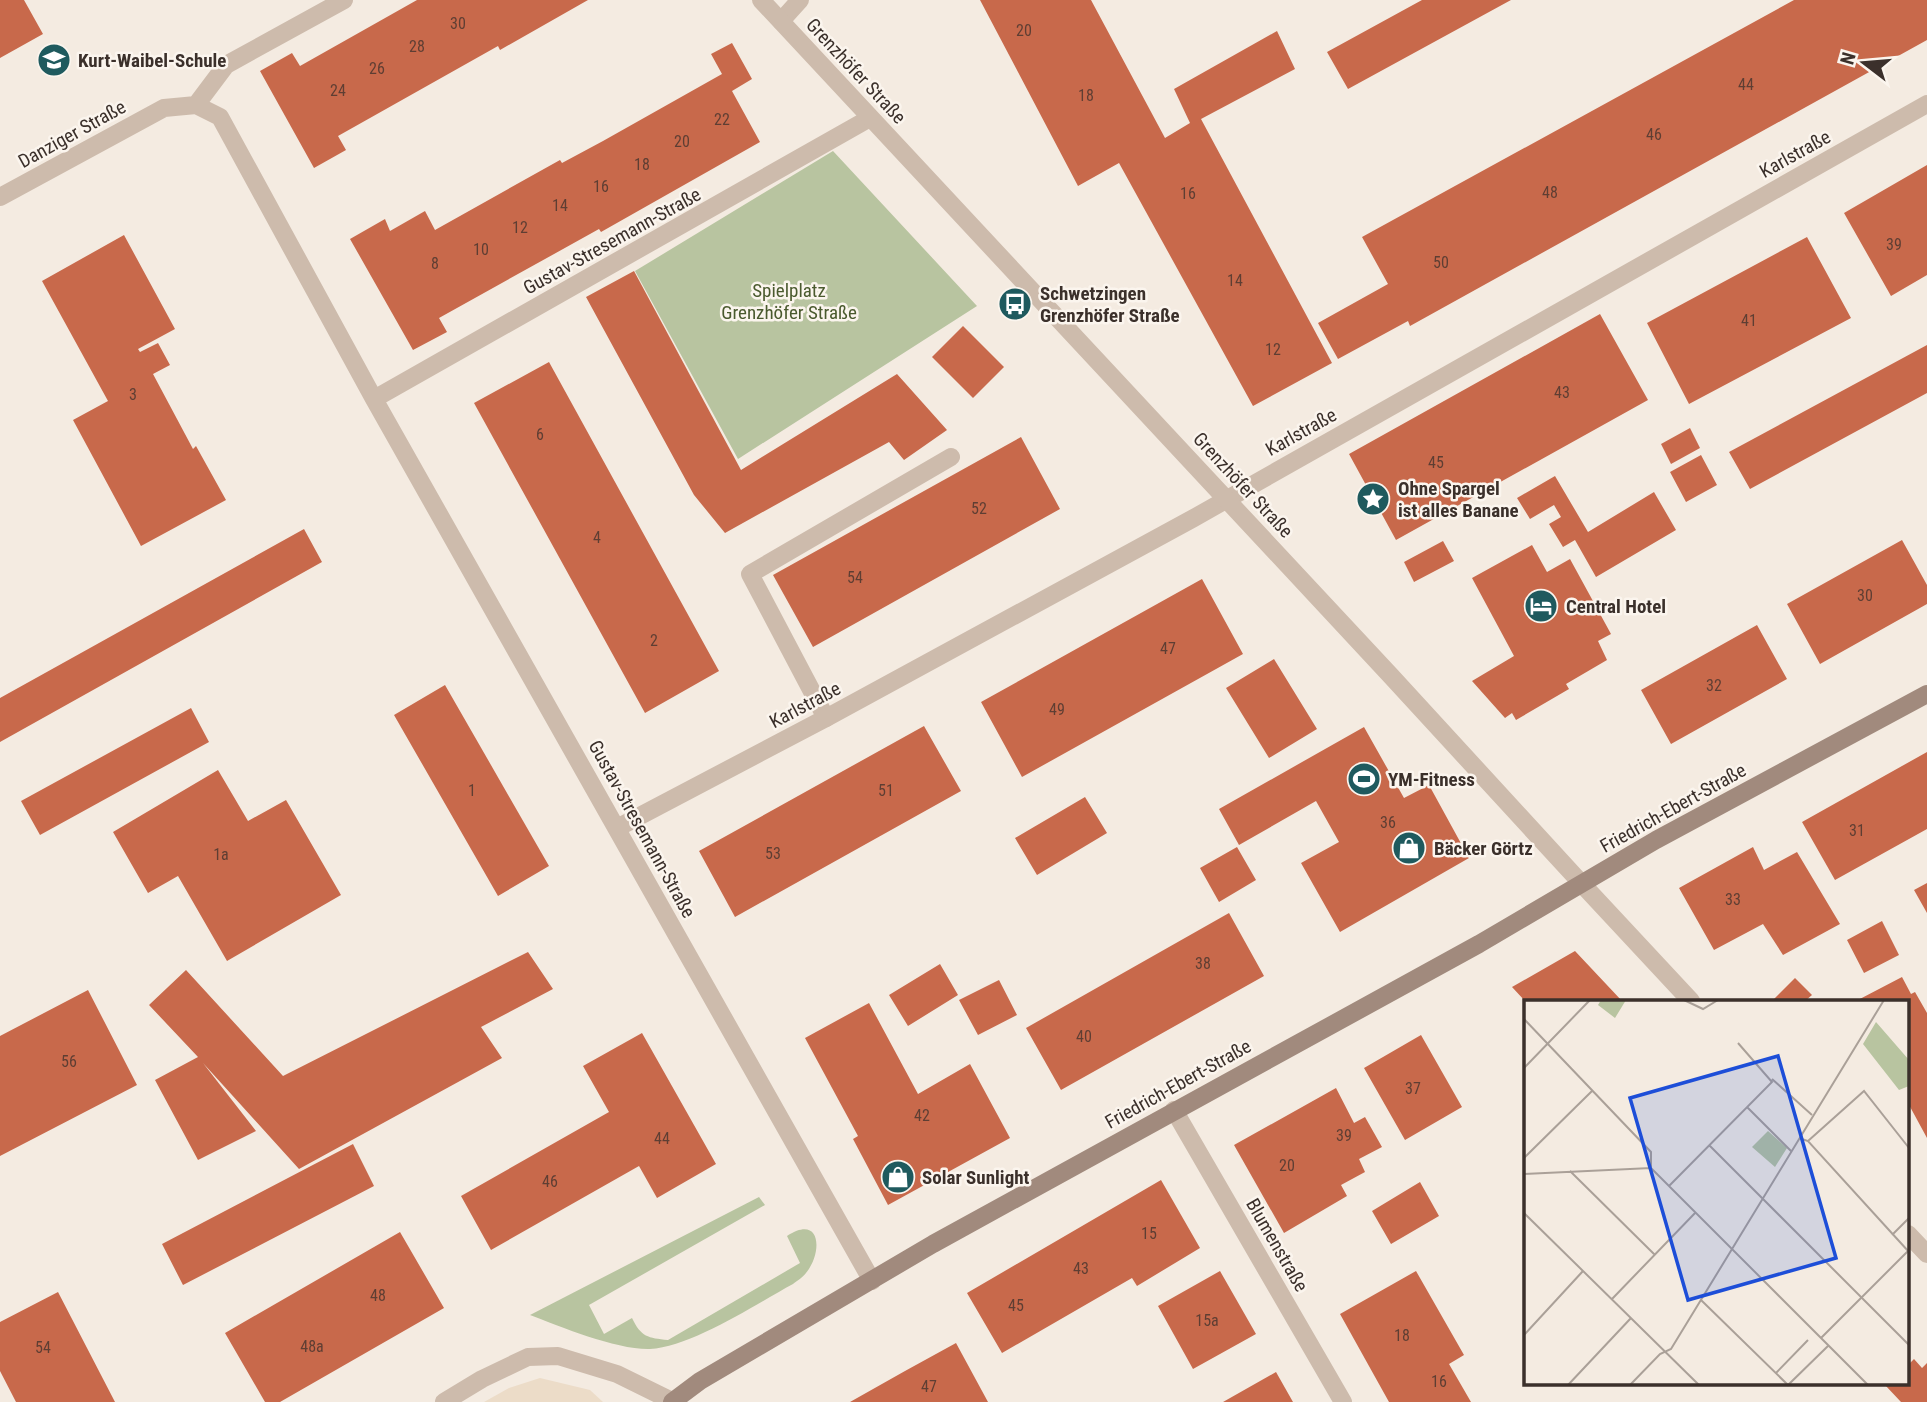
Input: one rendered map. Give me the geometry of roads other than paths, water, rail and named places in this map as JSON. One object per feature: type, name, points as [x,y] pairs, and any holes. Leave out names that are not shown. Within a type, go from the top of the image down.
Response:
[{"type":"main road","name":"Friedrich-Ebert-Straße","points":[[672,1402],[700,1381],[945,1237],[1468,950],[1656,840],[1927,694]]},
{"type":"street","points":[[195,105],[226,65],[344,0]]},
{"type":"street","name":"Grenzhöfer Straße","points":[[761,0],[1690,1000]]},
{"type":"street","points":[[781,21],[800,0]]},
{"type":"street","name":"Karlstraße","points":[[618,828],[1227,499],[1927,104]]},
{"type":"street","name":"Danziger Straße","points":[[0,197],[164,108],[195,105]]},
{"type":"street","name":"Gustav-Stresemann-Straße","points":[[195,105],[220,117],[374,399],[872,1281]]},
{"type":"street","name":"Gustav-Stresemann-Straße","points":[[374,399],[870,118]]},
{"type":"street","points":[[826,718],[750,574],[951,457]]},
{"type":"street","name":"Blumenstraße","points":[[1174,1110],[1343,1402]]},
{"type":"street","points":[[1910,1236],[1927,1254]]},
{"type":"street","name":"Friedrich-Ebert-Straße","points":[[444,1402],[482,1379],[528,1357],[558,1356],[617,1374],[672,1402]]},
{"type":"place","name":"Kurt-Waibel-Schule","points":[[54,60]]},
{"type":"place","name":"Schwetzingen Grenzhöfer Straße","points":[[1015,304]]},
{"type":"place","name":"Ohne Spargel ist alles Banane","points":[[1373,499]]},
{"type":"place","name":"Central Hotel","points":[[1541,606]]},
{"type":"place","name":"YM-Fitness","points":[[1364,779]]},
{"type":"place","name":"Bäcker Görtz","points":[[1409,848]]},
{"type":"place","name":"Solar Sunlight","points":[[898,1177]]},
{"type":"park label","name":"Spielplatz Grenzhöfer Straße","points":[[789,301]]}]
